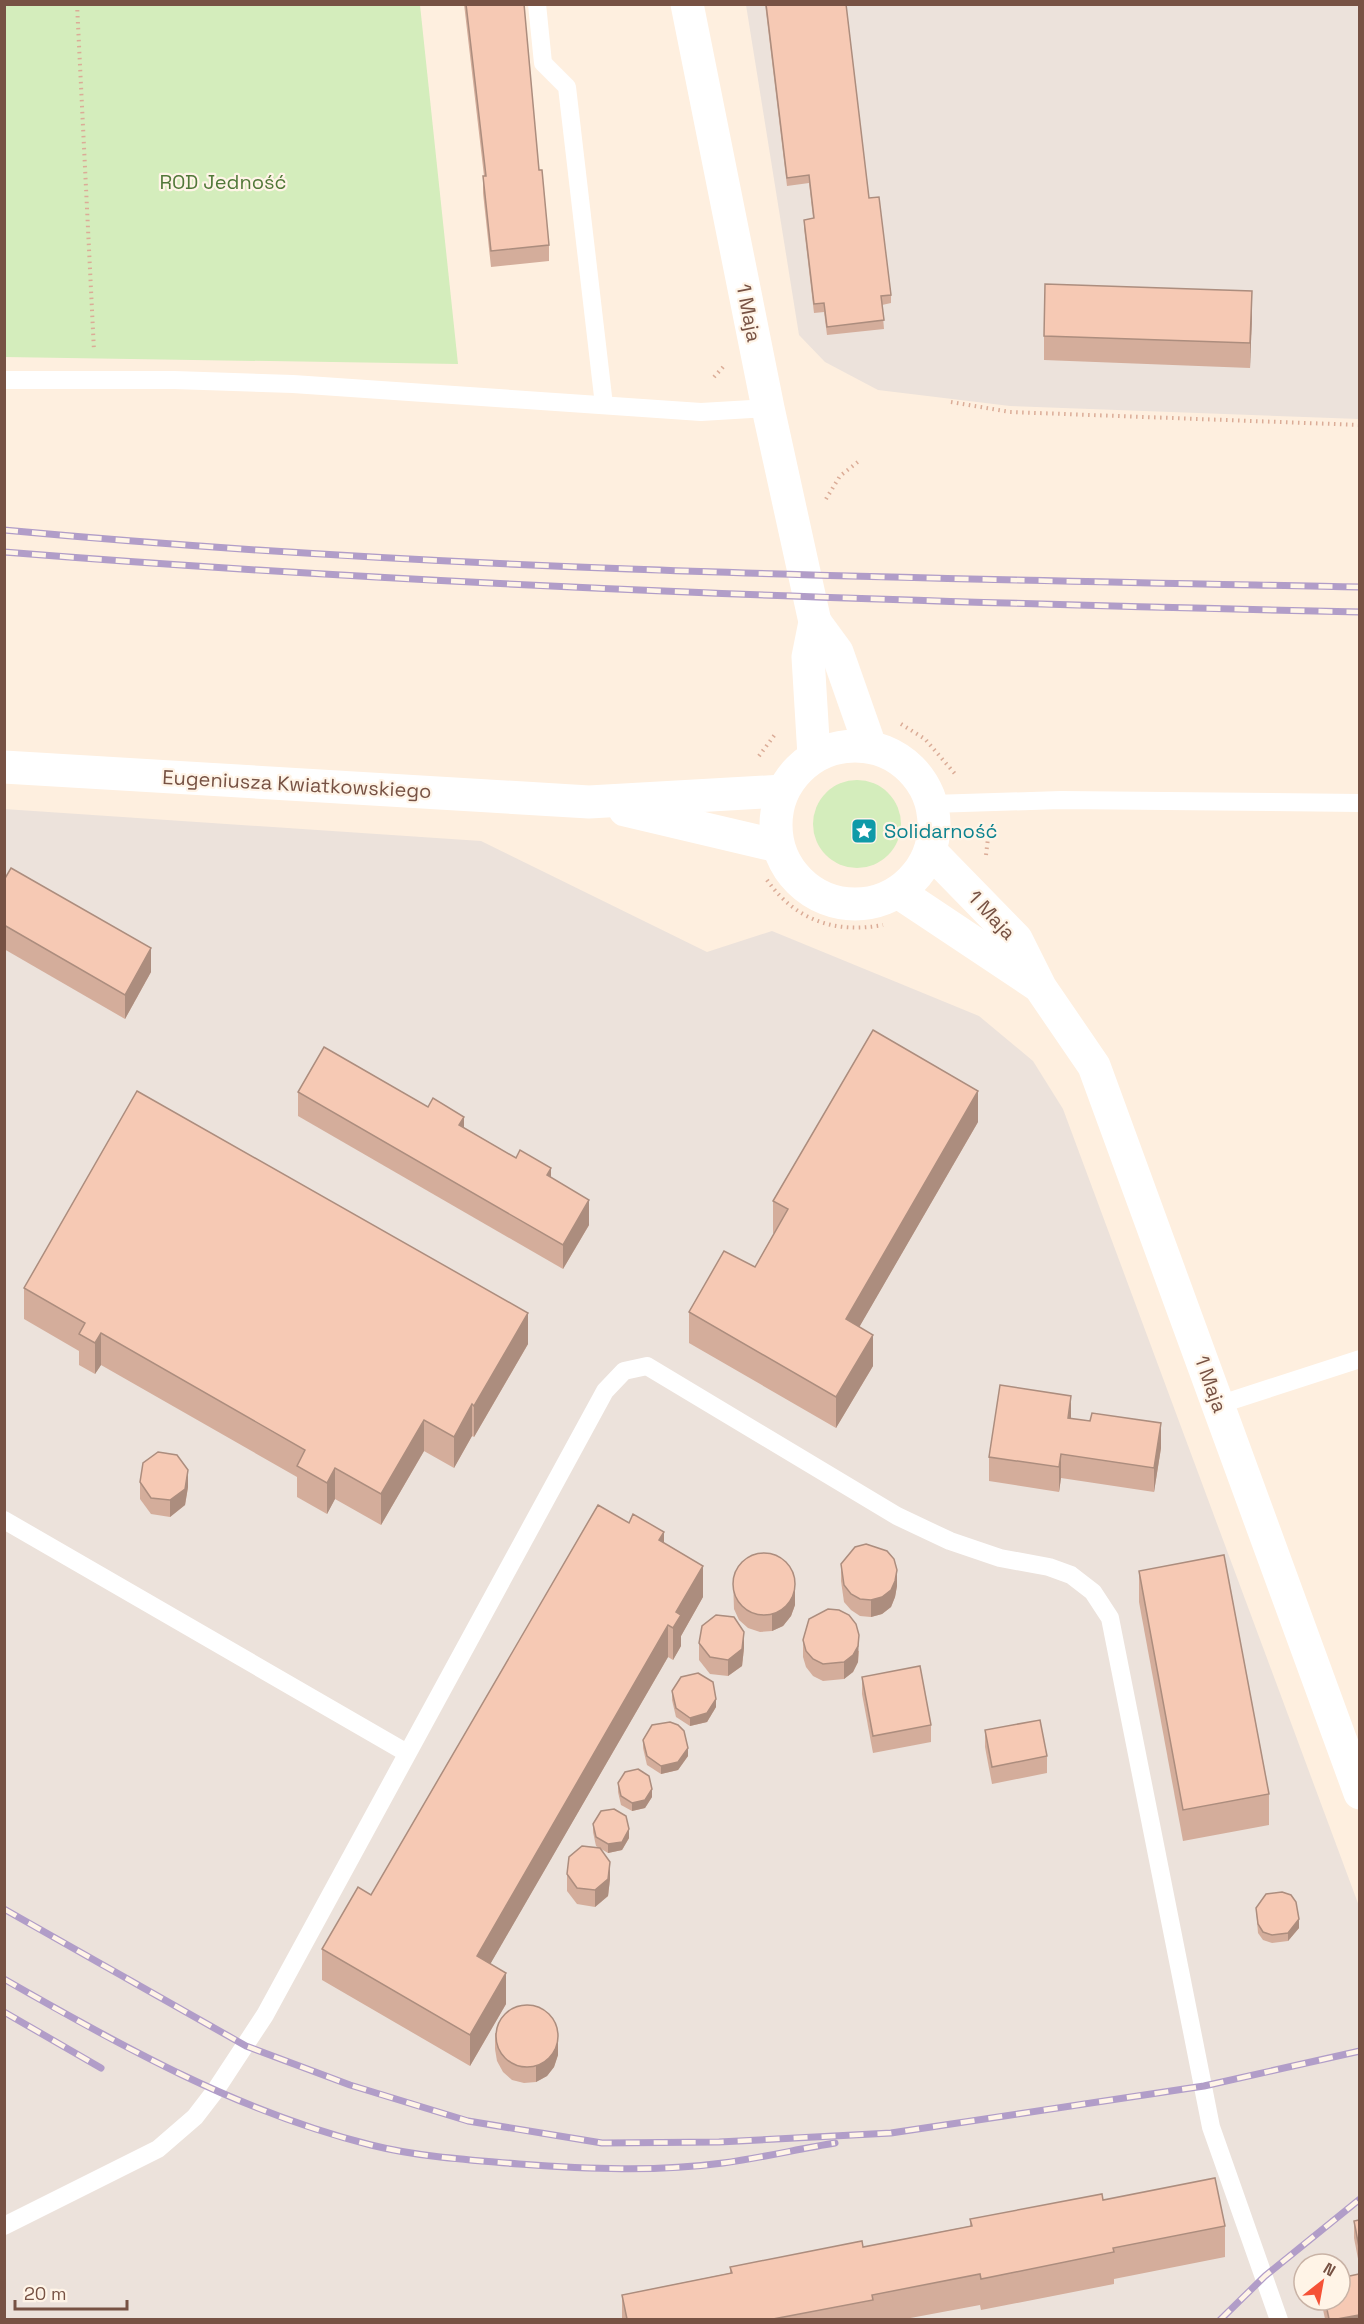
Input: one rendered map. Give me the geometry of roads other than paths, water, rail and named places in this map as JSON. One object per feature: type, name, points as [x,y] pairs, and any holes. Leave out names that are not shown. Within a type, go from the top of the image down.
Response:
[{"type":"street","name":"1 Maja","points":[[687,4],[768,408],[815,621],[837,652],[870,746]]},
{"type":"street","name":"1 Maja","points":[[814,756],[808,657],[815,621]]},
{"type":"street","points":[[850,745],[870,746],[889,752],[919,777],[932,804],[935,833],[931,852],[918,875],[898,892],[875,902],[851,905],[826,899],[805,887],[788,868],[778,846],[775,827],[777,808],[783,791],[796,771],[814,756],[850,745]]},
{"type":"street","name":"Eugeniusza Kwiatkowskiego","points":[[4,766],[589,802],[783,791]]},
{"type":"street","name":"Eugeniusza Kwiatkowskiego","points":[[589,802],[778,846]]},
{"type":"street","name":"1 Maja","points":[[931,852],[1016,939],[1040,987],[1094,1066],[1359,1793]]},
{"type":"street","name":"1 Maja","points":[[898,892],[1040,987]]},
{"type":"lane","points":[[537,4],[543,63],[567,87],[604,405]]},
{"type":"lane","points":[[4,380],[292,384],[701,412],[768,408]]},
{"type":"lane","points":[[932,804],[1061,800],[1359,803]]},
{"type":"lane","points":[[1218,1405],[1359,1359]]},
{"type":"lane","points":[[4,2226],[158,2149],[195,2117],[222,2082],[260,2023],[605,1391],[624,1371],[647,1366],[897,1516],[950,1541],[1000,1558],[1049,1567],[1071,1575],[1093,1592],[1110,1618],[1211,2127],[1279,2319]]},
{"type":"lane","points":[[4,1520],[408,1754]]},
{"type":"railway","points":[[4,530],[173,544],[512,564],[851,576],[1360,587]]},
{"type":"railway","points":[[4,552],[342,575],[681,592],[1360,612]]},
{"type":"railway","points":[[4,1909],[246,2046],[350,2085],[468,2121],[602,2143],[719,2142],[891,2133],[1204,2086],[1360,2051]]},
{"type":"railway","points":[[4,1979],[92,2029],[228,2096],[322,2131],[389,2149],[445,2158],[519,2164],[647,2169],[723,2163],[835,2143]]},
{"type":"railway","points":[[4,2012],[101,2068]]},
{"type":"railway","points":[[1220,2320],[1265,2276],[1360,2199]]},
{"type":"place","name":"Solidarność","points":[[864,831]]},
{"type":"park label","name":"ROD Jedność","points":[[223,182]]}]
